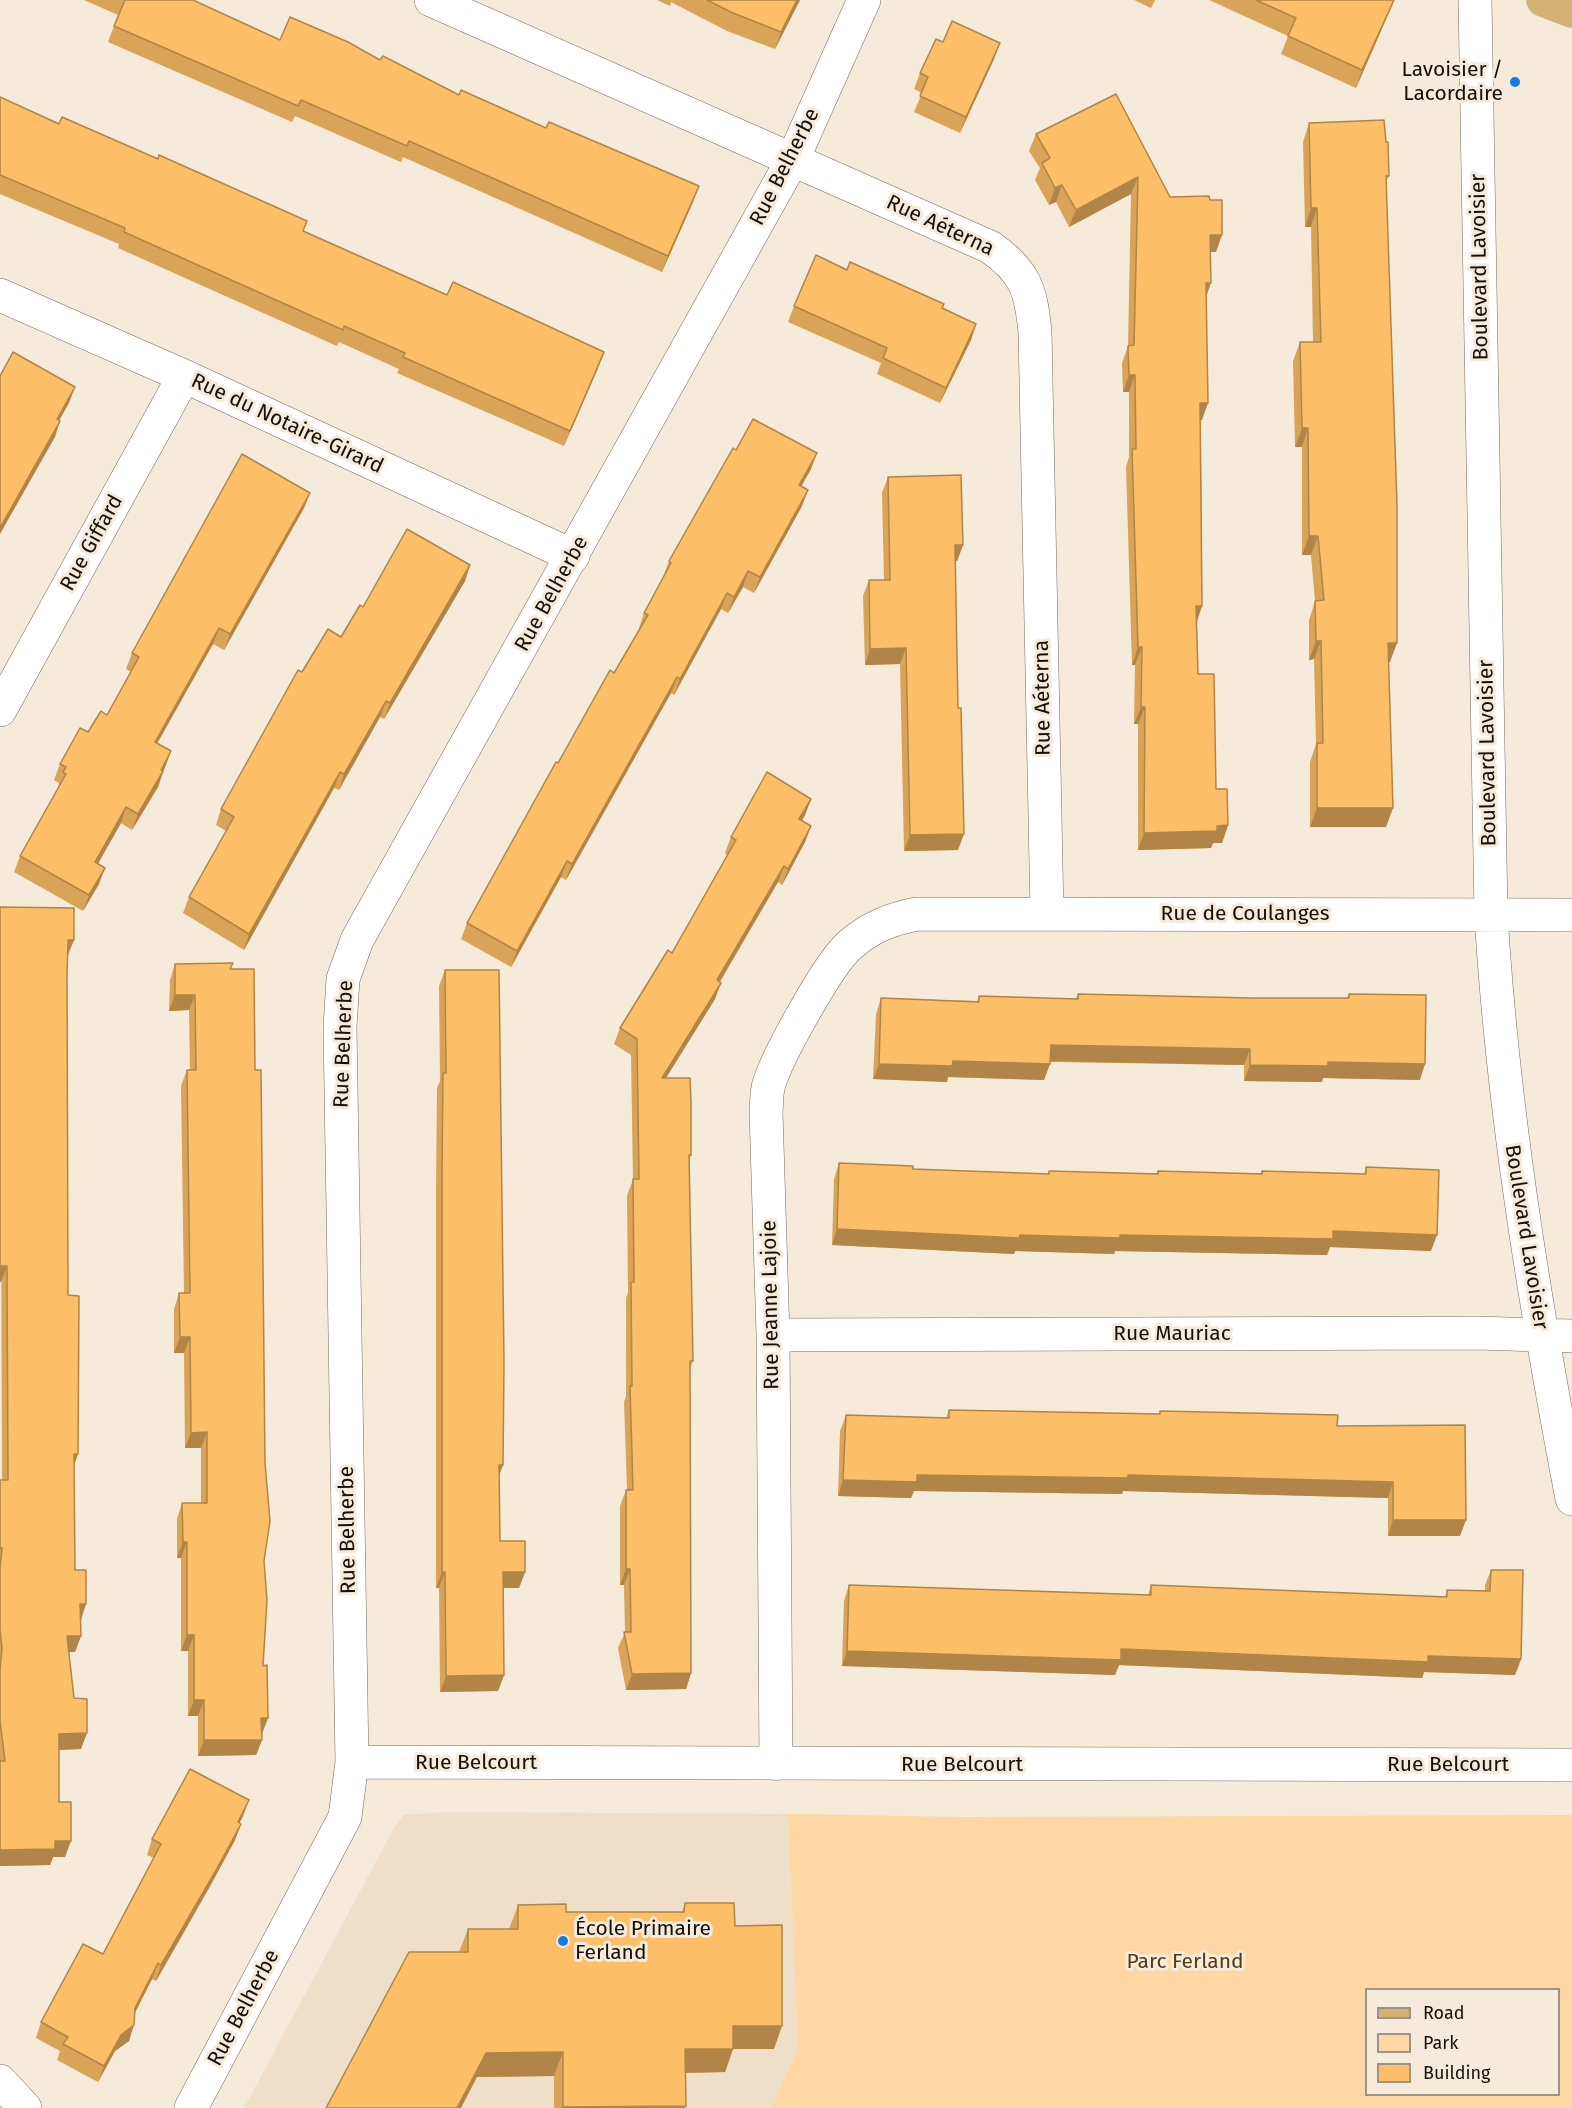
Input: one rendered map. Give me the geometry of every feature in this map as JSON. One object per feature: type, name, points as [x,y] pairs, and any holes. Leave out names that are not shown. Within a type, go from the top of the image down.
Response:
[{"type":"main road","points":[[1543,0],[1572,11]]},
{"type":"street","name":"Rue Aéterna","points":[[431,0],[990,248],[1010,261],[1025,280],[1032,304],[1035,332],[1047,912]]},
{"type":"street","name":"Rue Belherbe","points":[[191,2108],[345,1817],[352,1762],[340,1027],[343,979],[357,940],[793,159],[864,0]]},
{"type":"street","name":"Boulevard Lavoisier","points":[[1475,0],[1491,915],[1510,1133],[1556,1335],[1572,1499]]},
{"type":"street","name":"Rue du Notaire-Girard","points":[[0,295],[184,376],[573,556]]},
{"type":"street","name":"Rue Giffard","points":[[0,710],[184,376]]},
{"type":"street","name":"Rue de Coulanges","points":[[917,914],[1047,912],[1572,915]]},
{"type":"street","name":"Rue Jeanne Lajoie","points":[[776,1764],[772,1335],[766,1112],[768,1086],[780,1058],[832,966],[848,946],[869,930],[893,919],[917,914]]},
{"type":"street","name":"Rue Mauriac","points":[[772,1335],[1556,1335]]},
{"type":"street","name":"Rue Belcourt","points":[[352,1762],[1572,1765]]},
{"type":"street","points":[[0,2081],[25,2108]]},
{"type":"shaded area","name":"École Primaire Ferland","points":[[447,1812],[788,1814],[798,2049],[771,2108],[244,2108],[395,1826],[404,1815]]},
{"type":"green space","name":"Parc Ferland","points":[[788,1814],[963,1817],[1572,1815],[1572,2108],[771,2108],[798,2049]]},
{"type":"building","points":[[125,0],[193,0],[280,40],[290,17],[348,42],[380,60],[383,56],[459,95],[461,90],[546,128],[549,122],[699,186],[668,256],[409,141],[407,146],[301,100],[298,106],[114,26]]},
{"type":"building","points":[[707,0],[797,0],[781,32]]},
{"type":"building","points":[[1256,0],[1394,0],[1362,70],[1288,36],[1296,18]]},
{"type":"building","points":[[952,21],[1000,43],[966,117],[920,96],[928,77],[920,73],[936,39],[943,42]]},
{"type":"building","points":[[1116,94],[1170,197],[1209,196],[1210,200],[1222,200],[1222,235],[1210,235],[1211,283],[1206,283],[1208,403],[1200,403],[1202,606],[1196,606],[1198,674],[1214,674],[1216,789],[1227,789],[1228,825],[1217,826],[1217,831],[1144,833],[1145,707],[1141,707],[1142,647],[1138,647],[1132,449],[1136,449],[1135,375],[1129,375],[1128,346],[1134,345],[1138,177],[1076,210],[1062,185],[1055,188],[1042,163],[1050,158],[1036,134]]},
{"type":"building","points":[[0,97],[59,124],[62,117],[158,159],[159,155],[307,221],[303,231],[447,295],[453,282],[604,352],[570,431],[403,357],[405,353],[344,326],[343,330],[124,232],[125,228],[0,175]]},
{"type":"building","points":[[1384,120],[1386,142],[1388,142],[1389,176],[1386,176],[1397,505],[1397,643],[1388,643],[1393,808],[1317,808],[1317,743],[1323,743],[1321,641],[1316,641],[1315,601],[1324,600],[1318,536],[1309,536],[1308,428],[1302,428],[1300,342],[1321,342],[1317,208],[1311,208],[1309,123]]},
{"type":"building","points":[[816,255],[847,270],[850,262],[944,304],[942,308],[976,324],[946,388],[883,358],[887,348],[794,306]]},
{"type":"building","points":[[13,352],[75,387],[57,419],[60,421],[0,528],[0,376]]},
{"type":"building","points":[[753,419],[817,453],[799,485],[808,490],[760,577],[748,571],[734,597],[727,593],[680,679],[677,677],[572,864],[567,861],[517,951],[467,923],[610,670],[614,673],[648,615],[644,613],[671,563],[669,561],[733,448],[736,450]]},
{"type":"building","points":[[242,454],[310,493],[230,634],[219,628],[155,742],[171,751],[161,770],[163,771],[138,814],[126,807],[95,862],[105,868],[89,895],[20,856],[66,774],[63,772],[66,767],[60,764],[80,728],[88,732],[101,711],[107,715],[139,657],[132,653]]},
{"type":"building","points":[[961,475],[963,545],[955,545],[958,708],[961,708],[964,834],[910,835],[906,648],[870,649],[869,580],[890,580],[888,477]]},
{"type":"building","points":[[407,529],[470,565],[390,703],[386,701],[344,774],[340,772],[249,934],[189,897],[234,817],[221,809],[298,670],[302,672],[328,629],[341,637],[360,605],[363,607]]},
{"type":"building","points":[[767,772],[811,799],[799,819],[811,826],[788,869],[784,866],[717,980],[721,983],[662,1078],[690,1078],[691,1155],[689,1155],[693,1361],[690,1361],[691,1673],[632,1674],[624,1632],[631,1632],[630,1569],[626,1569],[626,1490],[633,1490],[630,1386],[632,1386],[631,1282],[634,1282],[633,1179],[639,1179],[637,1039],[620,1028],[668,950],[672,953],[736,840],[731,837]]},
{"type":"building","points":[[0,907],[74,908],[74,940],[68,940],[67,976],[68,1295],[79,1296],[78,1454],[74,1454],[75,1570],[86,1570],[86,1604],[80,1604],[81,1636],[67,1636],[74,1698],[87,1699],[87,1733],[59,1734],[59,1802],[71,1802],[71,1841],[55,1841],[55,1849],[0,1850],[0,1761],[5,1761],[0,1721],[2,1548],[0,1548],[0,1480],[8,1480],[7,1266],[0,1266]]},
{"type":"building","points":[[233,963],[230,969],[254,969],[255,1070],[261,1070],[265,1463],[270,1521],[264,1561],[267,1600],[263,1666],[267,1665],[268,1718],[261,1718],[262,1740],[204,1740],[204,1700],[194,1700],[194,1635],[187,1635],[187,1542],[183,1542],[182,1503],[207,1503],[207,1432],[191,1433],[190,1337],[180,1337],[179,1293],[190,1293],[187,1070],[196,1070],[195,995],[175,995],[175,964]]},
{"type":"building","points":[[445,970],[499,970],[504,1362],[503,1465],[499,1465],[500,1541],[525,1541],[525,1572],[503,1572],[504,1675],[446,1676],[445,1572],[442,1572],[442,1177],[443,1073],[446,1073]]},
{"type":"building","points":[[1078,994],[1251,998],[1349,998],[1349,994],[1426,995],[1425,1064],[1328,1062],[1328,1066],[1250,1065],[1250,1049],[1051,1045],[1050,1064],[953,1061],[952,1066],[879,1064],[881,998],[979,1002],[979,996],[1078,999]]},
{"type":"building","points":[[839,1163],[913,1166],[913,1169],[1049,1174],[1049,1171],[1158,1174],[1158,1171],[1262,1174],[1262,1171],[1366,1174],[1366,1167],[1439,1170],[1437,1235],[1333,1231],[1333,1239],[1120,1235],[1120,1238],[1020,1235],[1019,1238],[837,1229]]},
{"type":"building","points":[[949,1410],[1338,1415],[1337,1426],[1465,1425],[1466,1520],[1393,1520],[1393,1482],[1128,1475],[1128,1478],[917,1475],[917,1482],[843,1480],[846,1415],[949,1418]]},
{"type":"building","points":[[1491,1570],[1523,1570],[1521,1659],[1428,1656],[1428,1662],[1121,1649],[1121,1660],[847,1651],[849,1585],[1151,1595],[1151,1585],[1447,1597],[1447,1590],[1490,1591]]},
{"type":"building","points":[[190,1769],[249,1800],[238,1822],[241,1824],[215,1872],[161,1965],[158,1963],[135,2008],[134,2025],[121,2035],[104,2066],[63,2044],[68,2037],[41,2022],[83,1944],[103,1954],[161,1844],[152,1839]]},
{"type":"building","points":[[685,1903],[734,1903],[735,1926],[782,1925],[782,2026],[733,2026],[733,2049],[685,2049],[686,2106],[563,2107],[563,2052],[486,2053],[457,2108],[326,2108],[409,1952],[468,1952],[468,1929],[518,1929],[518,1905],[566,1904],[566,1912],[684,1912]]},
{"type":"place","name":"Lavoisier / Lacordaire","points":[[1515,82]]},
{"type":"place","name":"École Primaire Ferland","points":[[563,1941]]}]
